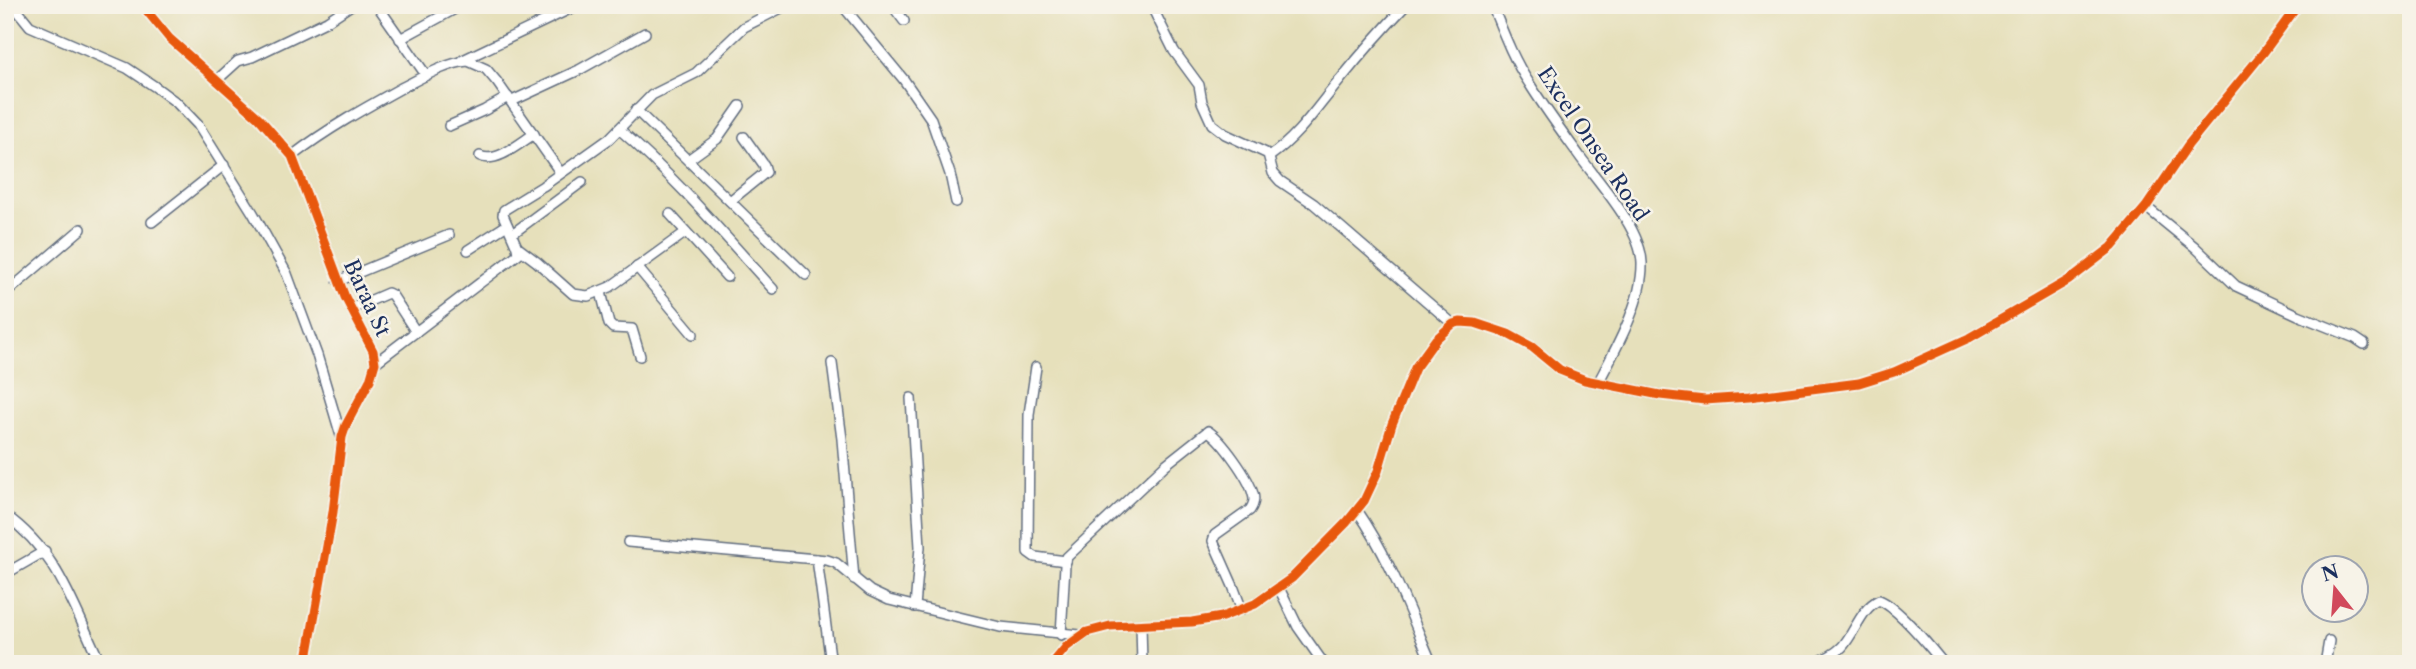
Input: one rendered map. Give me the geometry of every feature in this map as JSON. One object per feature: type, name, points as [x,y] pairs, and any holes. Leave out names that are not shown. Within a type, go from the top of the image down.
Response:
[{"type":"street","points":[[13,5],[30,26],[127,68],[189,115],[225,165],[270,244],[298,301],[342,437]]},
{"type":"street","name":"Baraa St","points":[[142,5],[169,38],[259,118],[292,156],[338,281],[368,340],[375,363],[370,380],[342,437],[333,512],[306,664]]},
{"type":"street","points":[[217,80],[238,61],[327,21],[351,5]]},
{"type":"street","points":[[377,5],[426,75]]},
{"type":"street","points":[[400,39],[461,5]]},
{"type":"street","points":[[292,156],[334,126],[426,75],[462,61],[578,5]]},
{"type":"street","points":[[375,363],[518,254],[503,215],[504,210],[619,130],[652,95],[696,73],[744,27],[787,5]]},
{"type":"street","points":[[842,5],[904,80],[931,119],[950,174],[956,202]]},
{"type":"street","points":[[892,5],[904,21]]},
{"type":"street","points":[[1151,5],[1174,51],[1199,85],[1202,102],[1212,124],[1225,134],[1265,151],[1270,156],[1273,173],[1280,181],[1322,210],[1453,324]]},
{"type":"street","points":[[1270,156],[1299,131],[1406,5]]},
{"type":"street","name":"Excel Onsea Road","points":[[1492,5],[1527,81],[1622,215],[1640,249],[1642,272],[1636,299],[1598,383]]},
{"type":"street","points":[[1052,664],[1080,635],[1098,628],[1210,620],[1242,610],[1279,588],[1328,543],[1357,510],[1371,488],[1392,424],[1415,368],[1436,339],[1453,324],[1475,323],[1508,334],[1532,347],[1560,370],[1598,383],[1660,395],[1705,400],[1821,389],[1877,378],[1969,338],[2069,280],[2112,247],[2146,207],[2188,145],[2263,53],[2298,5]]},
{"type":"street","points":[[449,126],[579,70],[645,33]]},
{"type":"street","points":[[462,61],[474,62],[486,69],[560,172]]},
{"type":"street","points":[[688,160],[717,139],[740,106]]},
{"type":"street","points":[[636,110],[806,275]]},
{"type":"street","points":[[619,130],[686,191],[773,289]]},
{"type":"street","points":[[480,156],[490,159],[498,156],[534,134]]},
{"type":"street","points":[[730,201],[766,172],[744,137]]},
{"type":"street","points":[[152,222],[225,165]]},
{"type":"street","points":[[512,234],[582,182]]},
{"type":"street","points":[[2146,207],[2195,247],[2236,286],[2356,338],[2364,344]]},
{"type":"street","points":[[670,214],[727,277]]},
{"type":"street","points":[[468,250],[507,225]]},
{"type":"street","points":[[5,294],[81,229]]},
{"type":"street","points":[[517,247],[573,294],[588,296],[601,292],[686,232]]},
{"type":"street","points":[[338,281],[449,235]]},
{"type":"street","points":[[637,267],[693,334]]},
{"type":"street","points":[[601,292],[609,324],[613,328],[632,329],[640,356]]},
{"type":"street","points":[[351,309],[388,293],[416,332]]},
{"type":"street","points":[[832,363],[842,439],[854,579]]},
{"type":"street","points":[[1036,367],[1029,414],[1028,552],[1035,557],[1066,561]]},
{"type":"street","points":[[911,398],[920,547],[915,607]]},
{"type":"street","points":[[1061,635],[1066,561],[1071,552],[1165,465],[1208,430],[1242,472],[1254,494],[1250,510],[1215,535],[1213,541],[1242,610]]},
{"type":"street","points":[[1357,510],[1397,578],[1432,664]]},
{"type":"street","points":[[5,515],[29,534],[60,574],[101,664]]},
{"type":"street","points":[[628,542],[817,559],[836,563],[879,596],[915,607],[1000,627],[1080,635]]},
{"type":"street","points":[[5,574],[44,551]]},
{"type":"street","points":[[817,559],[831,664]]},
{"type":"street","points":[[1279,588],[1298,627],[1324,664]]},
{"type":"street","points":[[1813,664],[1842,647],[1871,605],[1879,600],[1904,620],[1944,664]]},
{"type":"street","points":[[1141,624],[1142,664]]},
{"type":"street","points":[[2325,664],[2329,641]]},
{"type":"cycle path","points":[[142,5],[169,38],[259,118],[292,156],[345,297],[373,351],[375,363],[370,380],[342,437],[333,512],[306,664]]},
{"type":"cycle path","points":[[1052,664],[1066,647],[1087,632],[1110,626],[1192,622],[1222,617],[1255,604],[1292,578],[1364,501],[1378,471],[1392,424],[1415,368],[1436,339],[1453,324],[1475,323],[1508,334],[1532,347],[1560,370],[1585,380],[1660,395],[1705,400],[1859,383],[1894,372],[1969,338],[2069,280],[2112,247],[2146,207],[2188,145],[2263,53],[2298,5]]}]
